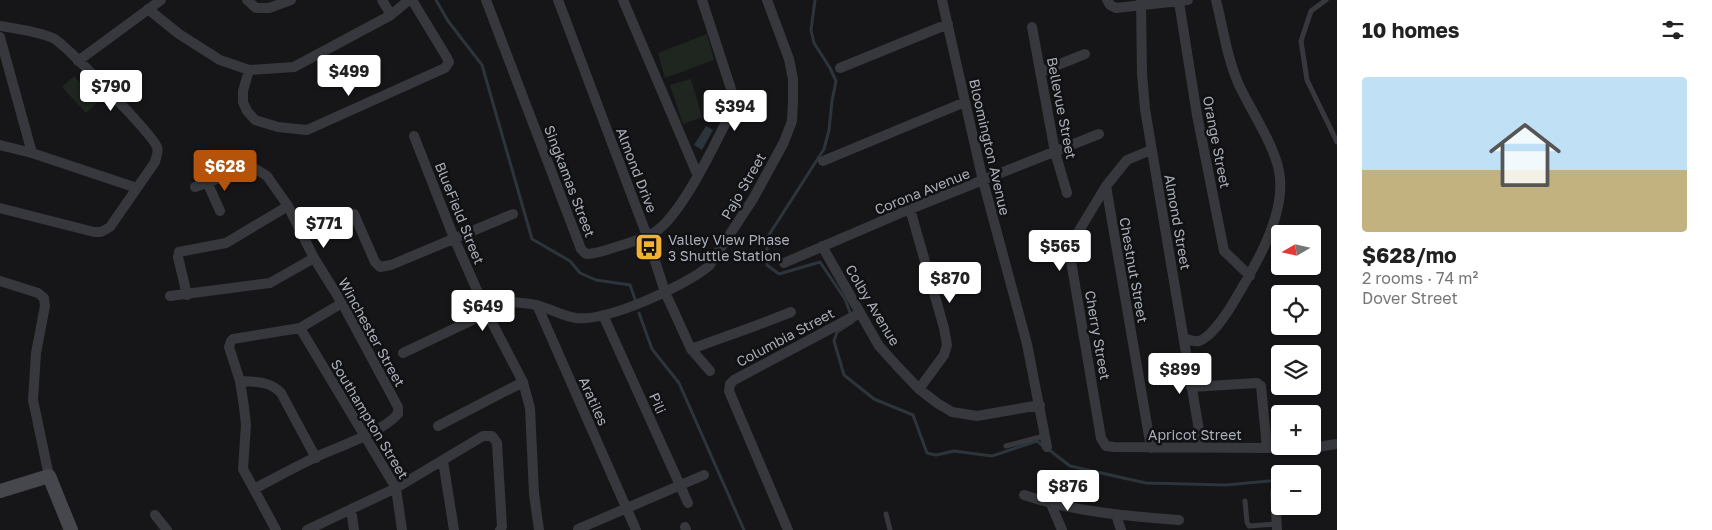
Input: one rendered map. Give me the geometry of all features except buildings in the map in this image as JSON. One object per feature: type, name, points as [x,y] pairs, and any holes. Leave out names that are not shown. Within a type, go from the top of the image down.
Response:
[{"type":"street","points":[[78,61],[161,0]]},
{"type":"street","points":[[247,0],[256,8],[269,8],[291,0]]},
{"type":"street","points":[[382,0],[391,14]]},
{"type":"street","points":[[148,9],[179,34],[220,60],[249,70],[294,67],[391,14],[411,0],[449,62],[445,68],[307,130],[278,127],[256,120],[247,111],[243,91],[249,70]]},
{"type":"street","name":"Singkamas Street","points":[[486,0],[581,248],[586,254],[595,254],[647,236],[663,225],[698,176],[732,110],[735,102],[702,0]]},
{"type":"street","name":"Almond Drive","points":[[558,0],[647,236],[665,292],[690,349],[710,371]]},
{"type":"street","points":[[623,0],[698,176]]},
{"type":"street","name":"Pajo Street","points":[[513,302],[537,305],[574,318],[588,319],[635,305],[665,292],[702,272],[709,266],[753,199],[784,142],[792,121],[794,101],[788,59],[767,0]]},
{"type":"street","name":"Bloomington Avenue","points":[[942,0],[983,181],[1027,344],[1047,447]]},
{"type":"street","points":[[1107,0],[1110,5],[1116,8],[1141,3],[1184,1]]},
{"type":"street","points":[[1184,338],[1199,341],[1206,337],[1223,320],[1250,276],[1272,227],[1280,196],[1280,177],[1269,145],[1235,74],[1216,0]]},
{"type":"street","name":"Orange Street","points":[[1184,1],[1197,115],[1224,251],[1250,276]]},
{"type":"street","name":"Almond Street","points":[[1141,3],[1142,74],[1151,150],[1202,448]]},
{"type":"street","points":[[840,68],[948,24]]},
{"type":"street","points":[[0,26],[30,31],[54,39],[139,122],[157,145],[158,152],[155,162],[110,227],[101,232],[94,232],[0,208]]},
{"type":"street","name":"Bellevue Street","points":[[1032,27],[1055,152],[1067,193]]},
{"type":"street","points":[[0,36],[32,153]]},
{"type":"street","points":[[1040,72],[1085,54]]},
{"type":"street","points":[[823,161],[965,102]]},
{"type":"street","name":"Corona Avenue","points":[[784,263],[910,209],[1099,134]]},
{"type":"street","name":"BlueField Street","points":[[414,136],[454,238],[487,313],[523,382],[530,408],[534,494],[539,530]]},
{"type":"street","points":[[0,145],[32,153],[137,188]]},
{"type":"street","name":"Cherry Street","points":[[1101,438],[1070,255],[1074,239],[1106,186],[1127,160],[1151,150]]},
{"type":"street","name":"Winchester Street","points":[[195,187],[241,170],[254,168],[267,176],[288,206],[314,258],[342,303],[398,407],[398,414],[394,419],[365,435]]},
{"type":"street","points":[[207,182],[220,211]]},
{"type":"street","name":"Chestnut Street","points":[[1106,186],[1150,448]]},
{"type":"street","points":[[187,295],[178,257],[179,252],[226,243],[288,206]]},
{"type":"street","points":[[910,209],[944,328],[946,345],[944,355],[920,389]]},
{"type":"street","points":[[354,214],[375,262],[380,267],[391,265],[513,214]]},
{"type":"street","name":"Colby Avenue","points":[[822,246],[879,346],[920,389],[938,403],[952,412],[977,416],[1040,405]]},
{"type":"street","points":[[170,296],[270,283],[314,258]]},
{"type":"street","points":[[0,282],[38,293],[44,298],[45,306],[36,353],[33,400],[49,476],[71,530]]},
{"type":"street","points":[[276,530],[243,468],[246,425],[240,380],[229,347],[231,341],[300,328],[342,303]]},
{"type":"street","name":"Aratiles","points":[[537,305],[636,530]]},
{"type":"street","points":[[690,349],[790,312]]},
{"type":"street","points":[[403,353],[487,313]]},
{"type":"street","name":"Columbia Street","points":[[788,530],[729,391],[730,384],[734,380],[860,313]]},
{"type":"street","name":"Pili","points":[[603,315],[688,503]]},
{"type":"street","name":"Southampton Street","points":[[300,328],[396,488],[402,530]]},
{"type":"street","points":[[240,380],[270,384],[276,387],[316,458]]},
{"type":"street","points":[[438,426],[523,382]]},
{"type":"street","points":[[1191,386],[1250,382],[1261,386],[1267,448]]},
{"type":"street","points":[[254,489],[365,435]]},
{"type":"street","points":[[307,530],[396,488],[483,436],[492,436],[497,443],[502,527],[500,530]]},
{"type":"street","name":"Apricot Street","points":[[1101,438],[1106,446],[1114,447],[1271,448]]},
{"type":"street","points":[[1321,446],[1337,444]]},
{"type":"street","points":[[443,461],[454,530]]},
{"type":"street","points":[[578,529],[704,475]]},
{"type":"street","points":[[0,491],[49,476]]},
{"type":"street","points":[[1024,495],[1051,504],[1116,514],[1179,520]]},
{"type":"street","points":[[1051,504],[1062,530]]},
{"type":"street","points":[[351,508],[354,530]]},
{"type":"street","points":[[155,514],[167,530]]},
{"type":"street","points":[[1116,514],[1121,530]]},
{"type":"lane","points":[[1326,0],[1311,10],[1301,41],[1307,80],[1337,142]]},
{"type":"lane","points":[[1006,446],[1045,435]]},
{"type":"lane","points":[[1245,501],[1249,526],[1276,527]]},
{"type":"lane","points":[[886,514],[890,530]]},
{"type":"shaded area","points":[[707,34],[714,60],[665,78],[658,53]]},
{"type":"shaded area","points":[[74,76],[98,102],[86,113],[62,87]]},
{"type":"shaded area","points":[[691,79],[702,117],[683,124],[670,85]]},
{"type":"shaded area","points":[[706,126],[713,130],[702,150],[694,145]]},
{"type":"waterway","points":[[436,0],[448,21],[482,65],[532,239],[570,261],[580,273],[596,280],[630,285],[635,299]]},
{"type":"waterway","points":[[815,0],[811,30],[814,43],[836,81],[829,130],[824,149],[767,238],[767,265],[779,274],[820,262],[845,299],[851,315]]},
{"type":"waterway","points":[[639,313],[652,349],[679,383],[744,530]]},
{"type":"waterway","points":[[853,322],[837,332],[834,341],[844,375],[874,399],[913,415],[927,453],[936,455],[954,451],[992,456],[1037,441],[1043,446]]},
{"type":"waterway","points":[[1048,449],[1070,466],[1146,483],[1226,485],[1271,481]]},
{"type":"place","name":"Valley View Phase 3 Shuttle Station","points":[[649,247]]}]
